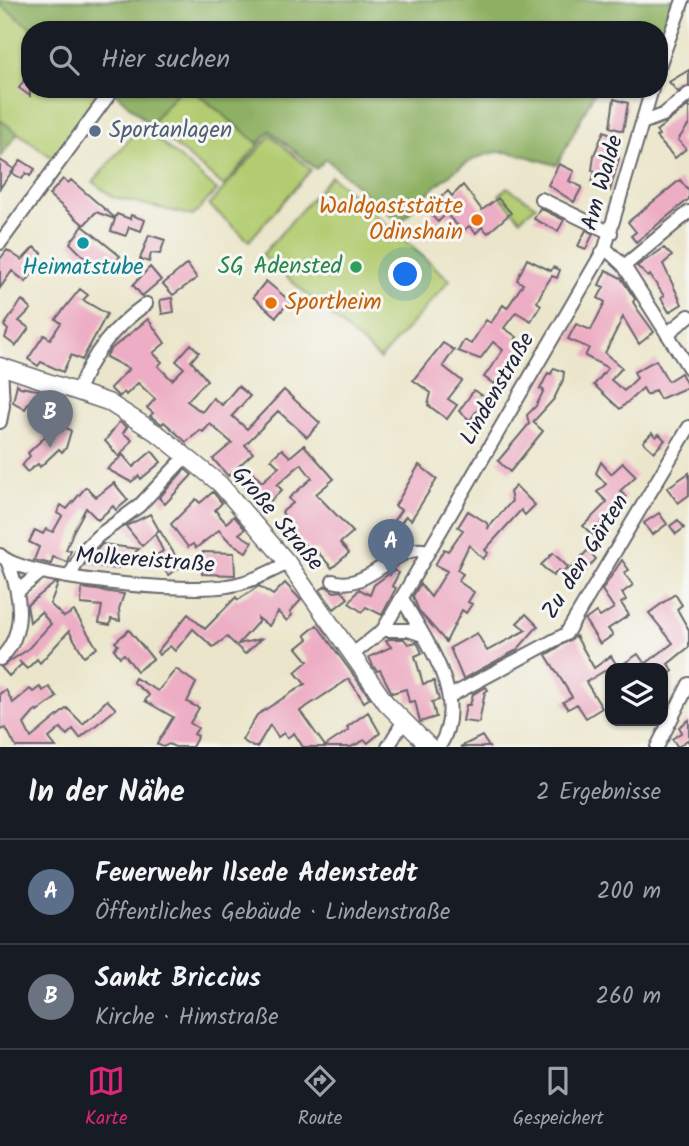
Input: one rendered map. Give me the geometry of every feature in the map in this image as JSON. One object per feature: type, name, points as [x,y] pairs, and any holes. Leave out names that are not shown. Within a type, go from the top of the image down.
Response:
[{"type":"main road","name":"Große Straße","points":[[1,366],[78,391],[119,409],[187,456],[230,494],[288,563],[403,722],[430,747]]},
{"type":"street","points":[[668,40],[682,0]]},
{"type":"street","points":[[642,123],[663,116],[689,94]]},
{"type":"street","points":[[0,243],[107,98]]},
{"type":"street","name":"Am Walde","points":[[605,248],[649,98]]},
{"type":"street","points":[[541,199],[611,233]]},
{"type":"street","points":[[624,266],[689,212]]},
{"type":"street","points":[[605,248],[624,266],[689,368]]},
{"type":"street","name":"Lindenstraße","points":[[353,654],[383,630],[605,248]]},
{"type":"street","points":[[78,391],[85,373],[109,335],[146,304]]},
{"type":"street","points":[[667,334],[689,316]]},
{"type":"street","points":[[0,422],[4,406],[1,366]]},
{"type":"street","name":"Zu den Gärten","points":[[450,696],[566,634],[689,427]]},
{"type":"street","points":[[69,577],[84,550],[98,536],[139,506],[187,456]]},
{"type":"street","points":[[333,581],[356,581],[409,552],[418,549],[428,551]]},
{"type":"street","points":[[409,552],[412,560],[420,566]]},
{"type":"street","points":[[0,659],[10,646],[17,629],[18,592],[4,559]]},
{"type":"street","name":"Molkereistraße","points":[[4,559],[40,573],[69,577],[155,585],[225,587],[243,583],[288,563]]},
{"type":"street","points":[[18,592],[40,573]]},
{"type":"street","points":[[402,598],[423,635],[450,696],[451,720],[439,747]]},
{"type":"street","points":[[383,630],[408,630],[423,635]]},
{"type":"street","points":[[657,747],[689,684]]},
{"type":"street","points":[[387,747],[403,722]]},
{"type":"green space","points":[[0,0],[673,0],[666,21],[22,21],[0,4]]},
{"type":"green space","points":[[0,4],[22,21],[21,98],[99,98],[53,158],[0,120]]},
{"type":"green space","points":[[121,98],[172,98],[150,125]]},
{"type":"green space","points":[[172,98],[203,98],[259,144],[224,186],[150,125]]},
{"type":"green space","points":[[203,98],[591,98],[557,165],[513,153],[485,155],[444,179],[400,223],[326,159],[316,169],[270,131],[259,144]]},
{"type":"green space","points":[[0,120],[18,133],[0,157]]},
{"type":"green space","points":[[141,125],[217,190],[193,216],[113,197],[93,182]]},
{"type":"green space","points":[[271,135],[311,170],[249,241],[209,205]]},
{"type":"green space","name":"SG Adensted","points":[[331,176],[450,280],[380,359],[262,255]]},
{"type":"green space","points":[[507,187],[536,206],[520,219],[499,195]]},
{"type":"building","points":[[689,70],[689,85],[678,92],[669,82]]},
{"type":"building","points":[[614,99],[628,103],[623,131],[610,127]]},
{"type":"building","points":[[689,105],[689,124],[678,140],[686,149],[675,158],[656,137],[659,135],[656,131]]},
{"type":"building","points":[[604,131],[613,135],[608,149],[617,152],[615,157],[619,158],[610,191],[591,186],[595,171],[592,170],[594,155]]},
{"type":"building","points":[[0,160],[14,169],[0,188]]},
{"type":"building","points":[[21,160],[35,169],[30,176],[26,173],[22,179],[12,173]]},
{"type":"building","points":[[559,164],[574,171],[569,181],[582,187],[574,202],[548,185]]},
{"type":"building","points":[[63,179],[68,183],[71,180],[115,218],[117,214],[130,219],[131,215],[145,220],[141,231],[129,227],[126,236],[111,231],[115,219],[96,212],[84,225],[49,195]]},
{"type":"building","points":[[680,180],[689,191],[689,199],[636,242],[631,236],[636,232],[628,222]]},
{"type":"building","points":[[463,185],[482,210],[498,198],[511,213],[488,233],[482,227],[476,233],[469,226],[463,231],[446,214],[438,222],[431,215],[443,201],[440,198],[448,191],[452,196]]},
{"type":"building","points":[[540,208],[564,220],[558,231],[534,219]]},
{"type":"building","points":[[83,226],[120,256],[112,267],[108,264],[104,270],[91,264],[70,243]]},
{"type":"building","points":[[586,230],[593,234],[586,249],[578,246]]},
{"type":"building","points":[[149,235],[165,240],[160,254],[151,253],[149,262],[140,259]]},
{"type":"building","points":[[34,247],[42,253],[38,258],[41,261],[26,282],[12,271],[0,288],[0,259],[7,250],[22,260]]},
{"type":"building","points":[[664,248],[672,256],[663,264],[682,304],[669,312],[661,298],[664,296],[650,275],[648,277],[637,266]]},
{"type":"building","points":[[527,259],[551,271],[553,267],[560,270],[557,278],[552,276],[544,288],[537,302],[541,305],[531,321],[516,312],[504,328],[517,337],[513,344],[520,349],[494,384],[484,377],[503,350],[493,342],[480,359],[458,351],[464,340],[471,344],[486,320],[491,323],[503,305],[507,308],[523,284],[517,280]]},
{"type":"building","points":[[187,264],[197,278],[173,295],[163,284]]},
{"type":"building","points":[[150,267],[161,280],[142,296],[133,285]]},
{"type":"building","points":[[606,270],[621,278],[635,299],[633,302],[654,332],[639,344],[623,317],[605,353],[622,368],[611,380],[624,391],[637,378],[634,372],[656,360],[668,381],[681,373],[688,387],[660,399],[655,390],[647,395],[643,388],[620,409],[594,385],[608,368],[585,356],[589,348],[568,339],[576,324],[591,330],[605,302],[598,298],[604,287],[599,285]]},
{"type":"building","points":[[266,281],[290,301],[276,317],[253,297]]},
{"type":"building","points":[[80,289],[88,295],[83,300],[107,314],[82,360],[71,355],[63,372],[41,362],[38,366],[28,359],[44,335],[50,339],[61,323],[56,319]]},
{"type":"building","points":[[172,298],[174,312],[162,314],[160,300]]},
{"type":"building","points":[[22,300],[31,309],[19,321],[29,328],[16,346],[5,338],[8,330],[4,326]]},
{"type":"building","points":[[148,319],[165,343],[153,353],[162,362],[158,366],[172,380],[184,368],[176,361],[191,344],[199,352],[191,361],[207,380],[187,401],[202,412],[213,398],[222,405],[238,386],[250,396],[232,416],[247,429],[284,390],[320,423],[307,437],[278,411],[245,445],[253,453],[228,476],[213,459],[232,443],[210,424],[203,432],[201,430],[186,442],[164,422],[162,424],[150,416],[153,413],[147,408],[155,399],[138,383],[126,395],[124,392],[119,397],[110,388],[129,369],[106,357],[110,350]]},
{"type":"building","points":[[443,343],[454,350],[443,366],[462,381],[448,399],[457,405],[447,419],[428,405],[431,393],[413,380]]},
{"type":"building","points":[[554,368],[564,372],[563,380],[554,399],[533,422],[543,431],[510,472],[498,461],[529,424],[527,415],[536,406],[544,390],[540,389],[548,373],[551,374]]},
{"type":"building","points":[[17,384],[20,387],[43,391],[37,402],[31,399],[25,409],[13,402]]},
{"type":"building","points":[[474,390],[486,398],[470,420],[459,411]]},
{"type":"building","points":[[119,422],[127,427],[123,433],[132,440],[119,457],[105,441]]},
{"type":"building","points":[[61,424],[71,431],[66,448],[62,452],[59,449],[40,467],[38,464],[27,472],[22,466],[30,456],[28,453],[46,436],[44,432]]},
{"type":"building","points":[[652,433],[656,437],[659,434],[665,440],[654,452],[643,442]]},
{"type":"building","points":[[304,445],[334,479],[316,494],[353,532],[340,543],[349,553],[332,568],[315,549],[312,552],[294,534],[282,512],[293,503],[289,498],[312,478],[301,464],[277,485],[282,490],[264,507],[242,484],[253,473],[262,482],[279,467],[271,459],[282,449],[290,457]]},
{"type":"building","points":[[152,451],[161,462],[141,479],[139,476],[131,482],[107,469],[123,455],[133,467]]},
{"type":"building","points":[[601,462],[611,474],[623,463],[636,476],[620,491],[626,497],[600,524],[608,532],[599,541],[583,526],[607,502],[597,492],[606,484],[596,473]]},
{"type":"building","points":[[419,465],[437,479],[411,520],[406,516],[396,530],[390,526],[401,510],[395,506]]},
{"type":"building","points":[[185,469],[192,475],[165,504],[159,498]]},
{"type":"building","points":[[689,473],[689,495],[678,503],[667,488]]},
{"type":"building","points":[[114,483],[128,500],[116,510],[113,506],[98,520],[86,508],[66,550],[71,551],[67,562],[53,557],[51,564],[34,560],[39,547],[29,542],[35,530],[43,534],[46,529],[53,532],[62,516],[57,513],[61,505],[67,509],[86,487],[96,497]]},
{"type":"building","points":[[516,486],[535,505],[525,515],[521,510],[485,550],[488,553],[483,559],[469,545],[457,570],[463,574],[458,581],[474,592],[468,602],[472,604],[466,613],[462,610],[446,642],[419,611],[413,596],[420,584],[431,597],[447,571],[435,565],[444,549],[448,551],[463,530],[458,527],[468,511],[487,523],[488,528],[512,501],[510,492]]},
{"type":"building","points":[[213,492],[222,503],[215,510],[226,523],[234,516],[245,529],[239,534],[252,542],[246,552],[230,542],[219,530],[196,548],[193,544],[188,547],[171,524],[196,499],[200,503]]},
{"type":"building","points":[[659,513],[667,524],[652,535],[644,523]]},
{"type":"building","points":[[150,514],[159,530],[142,546],[126,526]]},
{"type":"building","points":[[678,520],[684,528],[676,534],[670,526]]},
{"type":"building","points":[[160,531],[182,566],[168,575],[162,565],[156,568],[150,559],[163,551],[155,534]]},
{"type":"building","points":[[102,544],[139,549],[117,569],[86,564]]},
{"type":"building","points":[[588,550],[596,559],[577,580],[568,571]]},
{"type":"building","points":[[203,552],[234,553],[235,575],[202,574]]},
{"type":"building","points":[[553,553],[568,567],[562,574],[558,570],[553,576],[541,565]]},
{"type":"building","points":[[622,560],[629,570],[624,573],[633,585],[622,593],[626,600],[621,603],[629,615],[608,629],[613,635],[600,644],[585,620],[596,612],[600,617],[614,608],[602,590]]},
{"type":"building","points":[[394,570],[399,573],[392,586],[396,588],[382,615],[366,607],[362,612],[349,603],[359,589],[370,595],[374,585]]},
{"type":"building","points":[[55,583],[58,584],[50,604],[64,617],[74,611],[97,648],[84,656],[69,631],[40,663],[37,659],[27,669],[22,664],[9,676],[1,667],[27,650],[51,624],[41,612],[30,622],[27,605]]},
{"type":"building","points":[[285,583],[301,600],[290,612],[292,615],[287,621],[278,612],[269,626],[258,618],[258,622],[238,644],[261,639],[245,654],[227,637],[213,647],[193,629],[175,651],[170,646],[159,655],[157,652],[188,614],[205,629],[236,597],[238,600],[259,586],[273,595]]},
{"type":"building","points":[[326,586],[334,592],[342,591],[348,598],[334,609],[320,590]]},
{"type":"building","points":[[82,588],[124,594],[119,609],[120,621],[111,619],[110,625],[99,623],[102,606],[81,604]]},
{"type":"building","points":[[675,594],[682,605],[677,609],[689,630],[689,647],[668,664],[646,663],[673,643],[649,613]]},
{"type":"building","points":[[526,614],[538,626],[517,650],[463,679],[450,648],[477,633],[487,651],[526,630],[517,623]]},
{"type":"building","points":[[317,625],[370,698],[364,702],[349,679],[300,711],[325,746],[349,730],[347,727],[368,712],[380,733],[368,743],[365,740],[351,747],[303,747],[294,733],[287,738],[284,733],[278,737],[270,725],[257,747],[253,747],[242,740],[257,715],[305,684],[295,672],[308,661],[297,648],[308,639],[305,635]]},
{"type":"building","points":[[129,630],[153,659],[137,671],[124,654],[120,657],[114,649],[118,645],[115,642]]},
{"type":"building","points":[[576,636],[594,668],[611,656],[615,663],[605,663],[605,671],[586,682],[602,708],[586,718],[577,704],[568,709],[563,702],[572,697],[546,655]]},
{"type":"building","points":[[404,639],[408,644],[417,642],[422,653],[415,656],[423,684],[434,681],[439,700],[432,702],[436,717],[420,722],[415,701],[409,702],[406,689],[392,693],[380,670],[377,671],[373,666],[369,657],[391,647],[386,641]]},
{"type":"building","points":[[638,654],[644,663],[624,663]]},
{"type":"building","points":[[176,669],[196,683],[187,702],[199,708],[190,723],[198,728],[194,734],[198,736],[192,747],[175,747],[169,744],[163,747],[157,744],[173,717],[145,701],[149,695],[133,682],[135,678],[158,691]]},
{"type":"building","points":[[40,687],[43,691],[49,687],[57,697],[37,712],[36,710],[24,724],[31,738],[67,708],[83,724],[107,700],[116,709],[80,738],[73,729],[67,735],[61,728],[49,738],[56,747],[16,747],[6,728],[0,730],[0,693],[6,690],[13,703],[30,689],[33,692]]},
{"type":"building","points":[[486,687],[488,690],[485,692],[479,723],[463,721],[466,705],[470,705],[473,694]]},
{"type":"building","points":[[689,720],[689,742],[687,740],[678,747],[672,739],[682,732],[679,727]]},
{"type":"building","points":[[482,736],[489,747],[460,747]]},
{"type":"place","name":"Sportanlagen","points":[[95,131]]},
{"type":"place","name":"Waldgaststätte Odinshain","points":[[477,220]]},
{"type":"place","name":"Heimatstube","points":[[83,243]]},
{"type":"place","name":"SG Adensted","points":[[356,267]]},
{"type":"place","name":"Sportheim","points":[[271,303]]},
{"type":"place","name":"Sankt Briccius","points":[[50,448]]},
{"type":"place","name":"Feuerwehr Ilsede Adenstedt","points":[[391,577]]}]
